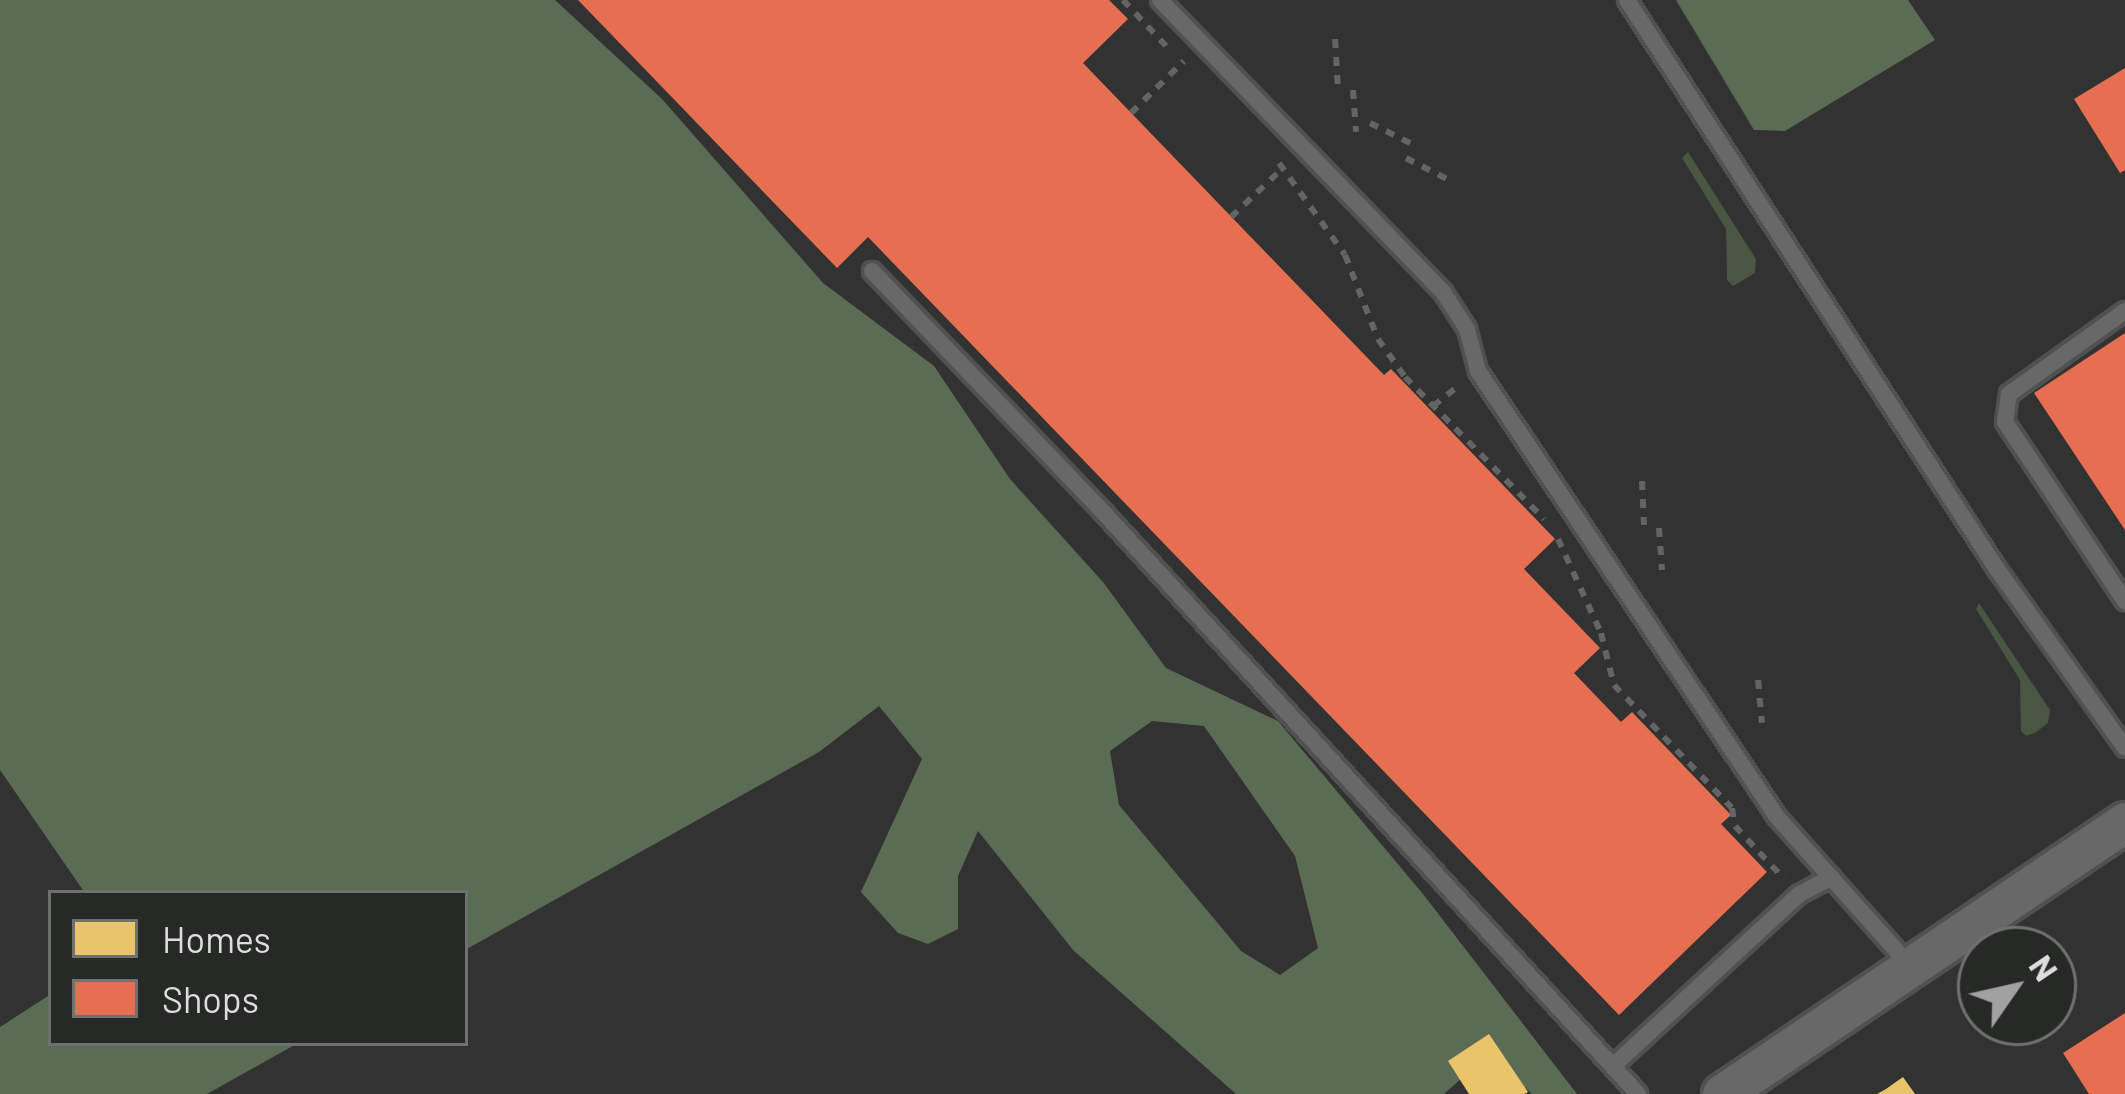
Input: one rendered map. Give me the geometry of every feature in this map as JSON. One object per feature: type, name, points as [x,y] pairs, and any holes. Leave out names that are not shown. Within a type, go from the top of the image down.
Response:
[{"type":"street","points":[[1722,1094],[2125,822]]},
{"type":"lane","points":[[1160,0],[1443,292],[1467,329],[1478,371],[1777,817],[1911,967]]},
{"type":"lane","points":[[1627,0],[1997,569],[2125,748]]},
{"type":"lane","points":[[872,271],[1120,530],[1638,1094]]},
{"type":"lane","points":[[2125,311],[2009,394],[2006,422],[2125,601]]},
{"type":"lane","points":[[1614,1065],[1798,895],[1832,877]]},
{"type":"path","points":[[1124,0],[1197,77]]},
{"type":"path","points":[[1335,39],[1338,89]]},
{"type":"path","points":[[1130,113],[1203,44]]},
{"type":"path","points":[[1353,89],[1356,132]]},
{"type":"path","points":[[1370,123],[1410,142]]},
{"type":"path","points":[[1232,217],[1303,147]]},
{"type":"path","points":[[1269,152],[1345,254],[1378,339],[1433,406],[1553,527],[1601,633],[1615,685],[1732,808],[1735,826],[1798,895]]},
{"type":"path","points":[[1406,158],[1448,178]]},
{"type":"path","points":[[1433,406],[1478,371]]},
{"type":"path","points":[[1642,481],[1644,525]]},
{"type":"path","points":[[1659,528],[1663,570]]},
{"type":"path","points":[[1758,680],[1762,723]]},
{"type":"green space","points":[[0,0],[555,0],[662,99],[823,283],[934,366],[1010,479],[1103,582],[1166,668],[1278,721],[1423,894],[1577,1094],[1532,1094],[1490,1053],[1444,1094],[1236,1094],[1073,950],[978,831],[958,876],[958,929],[928,944],[898,933],[861,892],[922,759],[879,706],[819,752],[468,948],[468,890],[83,890],[0,770]],"holes":[[[1152,721],[1204,726],[1295,856],[1318,948],[1280,975],[1241,951],[1119,805],[1110,751]]]},
{"type":"green space","points":[[1676,0],[1908,0],[1935,40],[1785,131],[1754,130]]},
{"type":"green space","points":[[1688,152],[1756,259],[1755,273],[1733,286],[1727,280],[1726,229],[1682,158]]},
{"type":"green space","points":[[1979,603],[2050,710],[2048,723],[2035,733],[2026,736],[2021,731],[2020,680],[1976,609]]},
{"type":"green space","points":[[48,996],[48,1046],[293,1046],[207,1094],[0,1094],[0,1027]]},
{"type":"building: Homes","points":[[1489,1034],[1528,1092],[1525,1094],[1469,1094],[1448,1061]]},
{"type":"building: Homes","points":[[1903,1077],[1915,1094],[1877,1094],[1886,1089]]},
{"type":"building: Shops","points":[[578,0],[1109,0],[1128,19],[1083,63],[1384,375],[1391,369],[1555,539],[1524,569],[1600,648],[1574,673],[1621,722],[1632,712],[1731,815],[1721,824],[1767,872],[1619,1015],[868,237],[837,268]]},
{"type":"building: Shops","points":[[2125,68],[2125,170],[2120,173],[2074,99]]},
{"type":"building: Shops","points":[[2125,333],[2125,530],[2034,393]]},
{"type":"building: Shops","points":[[2125,1013],[2125,1094],[2089,1094],[2063,1053]]}]
